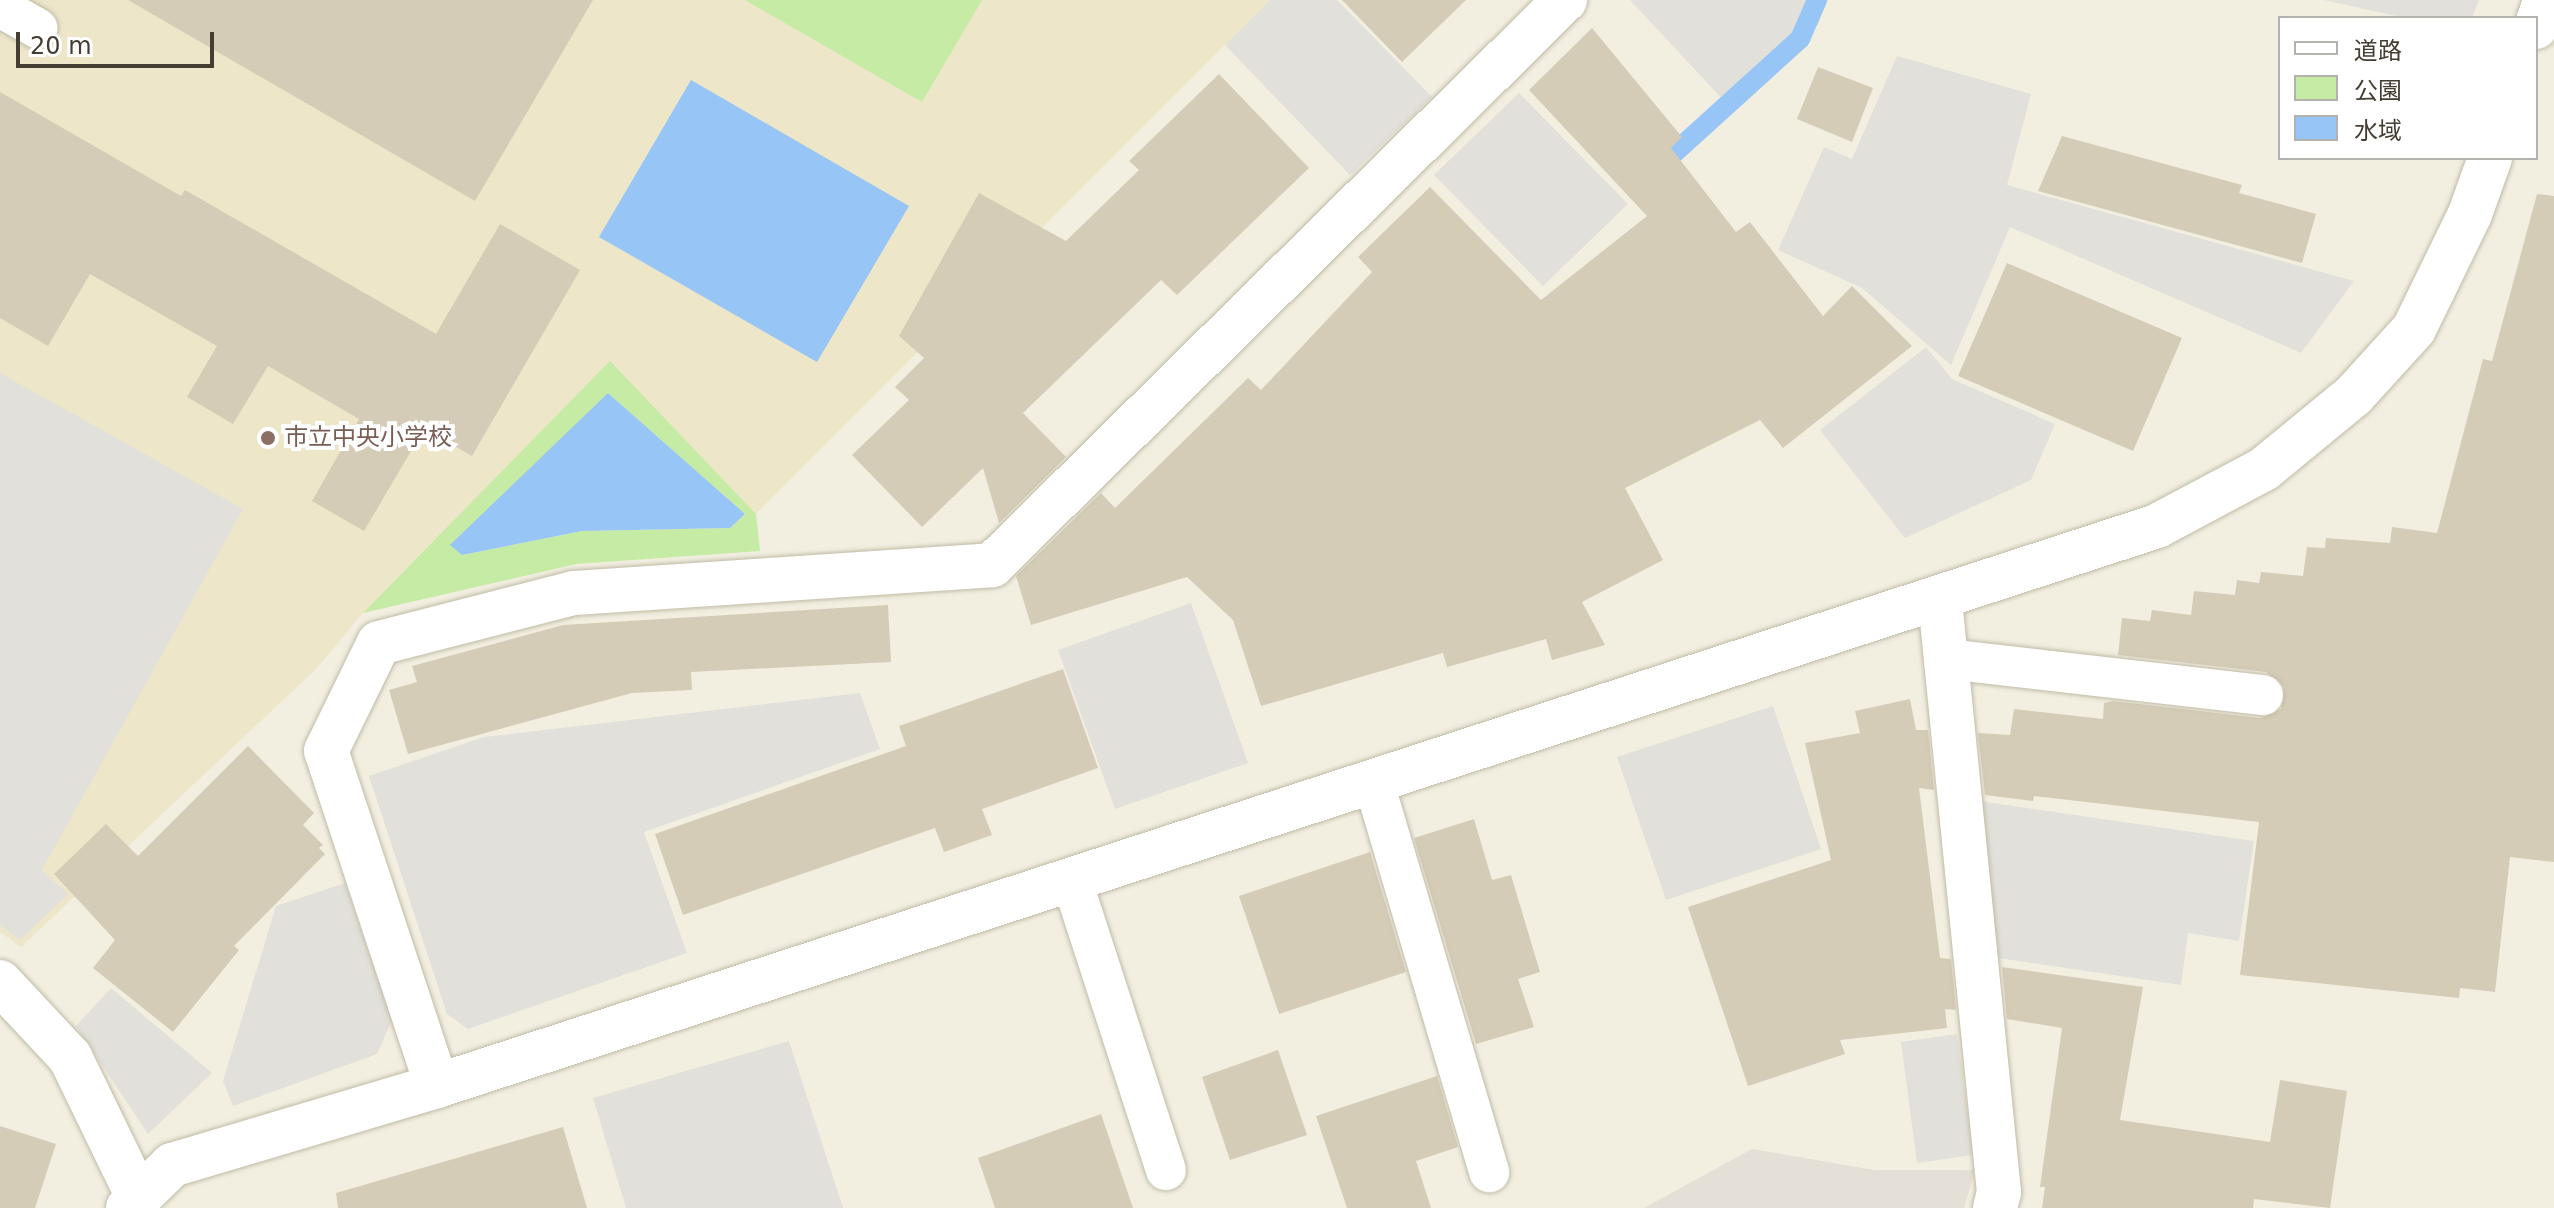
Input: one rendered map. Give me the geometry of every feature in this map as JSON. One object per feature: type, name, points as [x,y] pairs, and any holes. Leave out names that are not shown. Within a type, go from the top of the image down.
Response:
[{"type":"street","points":[[437,1086],[326,751],[379,643],[574,593],[992,565],[1565,0]]},
{"type":"street","points":[[2538,22],[2546,0]]},
{"type":"street","points":[[0,982],[70,1057],[133,1202],[172,1165],[437,1086],[1940,600],[2157,526],[2264,469],[2354,395],[2414,329],[2470,214],[2489,160]]},
{"type":"street","points":[[1940,600],[1999,1192],[1995,1208]]},
{"type":"lane","points":[[0,7],[37,28]]},
{"type":"lane","points":[[1946,659],[2263,695]]},
{"type":"lane","points":[[1374,783],[1489,1172]]},
{"type":"lane","points":[[1072,881],[1166,1170]]},
{"type":"shaded area","name":"市立中央小学校","points":[[0,0],[1270,0],[756,514],[610,362],[363,613],[316,669],[21,947],[0,932]]},
{"type":"shaded area","points":[[1270,0],[1337,0],[1432,97],[1350,175],[1225,45]]},
{"type":"shaded area","points":[[1630,0],[1810,0],[1794,38],[1726,103]]},
{"type":"shaded area","points":[[2324,0],[2479,0],[2473,16],[2396,16]]},
{"type":"shaded area","points":[[1897,56],[2031,94],[2007,185],[2354,281],[2301,353],[2010,227],[1951,365],[1862,288],[1778,250],[1824,147],[1852,159]]},
{"type":"shaded area","points":[[1519,93],[1628,204],[1543,286],[1434,175]]},
{"type":"shaded area","points":[[1926,347],[1952,379],[2055,424],[2031,480],[1905,538],[1820,430]]},
{"type":"shaded area","points":[[0,373],[243,509],[42,870],[68,894],[20,940],[0,925]]},
{"type":"shaded area","points":[[1191,603],[1248,763],[1115,809],[1058,650]]},
{"type":"shaded area","points":[[860,693],[880,749],[644,832],[687,953],[468,1029],[447,1014],[369,776],[484,737]]},
{"type":"shaded area","points":[[1773,706],[1821,849],[1666,900],[1617,757]]},
{"type":"shaded area","points":[[1979,801],[2254,841],[2239,941],[2188,933],[2181,985],[1998,958]]},
{"type":"shaded area","points":[[345,883],[392,1020],[377,1054],[233,1106],[223,1081],[276,906]]},
{"type":"shaded area","points":[[111,988],[212,1073],[148,1134],[76,1026]]},
{"type":"shaded area","points":[[1957,1034],[1973,1155],[1917,1163],[1901,1042]]},
{"type":"shaded area","points":[[789,1041],[843,1208],[626,1208],[593,1098]]},
{"type":"shaded area","points":[[1752,1149],[1875,1170],[1975,1170],[1964,1208],[1644,1208]]},
{"type":"green space","points":[[745,0],[982,0],[922,102]]},
{"type":"green space","points":[[610,361],[756,514],[760,551],[576,564],[363,613]],"holes":[[[608,393],[745,514],[730,528],[582,531],[462,555]]]},
{"type":"water","points":[[691,80],[909,206],[817,362],[599,237]]},
{"type":"water","points":[[608,393],[745,514],[730,528],[582,531],[462,555],[450,545]]},
{"type":"building","points":[[128,0],[593,0],[475,201]]},
{"type":"building","points":[[1342,0],[1466,0],[1402,62]]},
{"type":"building","points":[[1592,28],[1682,137],[1671,148],[1736,232],[1750,222],[1823,316],[1852,286],[1912,346],[1783,448],[1760,420],[1625,488],[1663,560],[1582,602],[1605,645],[1552,660],[1546,639],[1447,667],[1443,653],[1261,706],[1233,620],[1187,577],[1031,625],[1016,576],[1101,493],[1115,508],[1248,378],[1261,390],[1372,272],[1358,257],[1430,187],[1541,300],[1647,216],[1529,90]]},
{"type":"building","points":[[1818,67],[1873,88],[1852,142],[1797,119]]},
{"type":"building","points":[[1219,74],[1309,168],[1177,295],[1161,280],[1023,413],[1066,457],[999,523],[983,468],[922,527],[852,455],[909,400],[895,387],[924,358],[899,336],[979,193],[1066,241],[1139,170],[1129,161]]},
{"type":"building","points":[[0,92],[181,196],[185,190],[436,334],[500,224],[580,270],[472,456],[424,429],[364,531],[312,501],[359,419],[268,366],[233,424],[187,397],[217,346],[90,274],[48,346],[0,318]]},
{"type":"building","points":[[2062,136],[2242,185],[2239,193],[2316,214],[2302,263],[2038,191]]},
{"type":"building","points":[[2537,194],[2554,196],[2554,862],[2510,857],[2495,992],[2460,988],[2459,998],[2240,975],[2259,822],[2034,796],[2033,801],[1985,795],[1978,733],[2010,735],[2014,709],[2103,719],[2104,703],[2113,701],[2260,718],[2281,709],[2284,687],[2266,672],[2118,655],[2122,618],[2150,621],[2152,610],[2191,615],[2194,591],[2235,595],[2237,580],[2259,583],[2261,572],[2303,576],[2307,547],[2325,548],[2326,538],[2390,543],[2392,527],[2437,533],[2483,359],[2492,361]]},
{"type":"building","points":[[2007,263],[2182,338],[2133,451],[1958,376]]},
{"type":"building","points":[[888,605],[891,662],[691,672],[692,690],[632,693],[408,754],[389,690],[417,682],[412,666],[563,625]]},
{"type":"building","points":[[1063,669],[1098,768],[982,809],[992,835],[944,852],[935,828],[683,915],[655,834],[906,746],[899,726]]},
{"type":"building","points":[[1910,699],[1916,730],[1928,730],[1934,790],[1919,788],[1940,958],[1951,959],[1956,1010],[1945,1009],[1947,1028],[1840,1040],[1845,1054],[1748,1086],[1688,907],[1831,860],[1805,743],[1860,733],[1855,711]]},
{"type":"building","points":[[248,746],[314,813],[303,825],[323,845],[319,848],[325,854],[234,946],[239,950],[173,1032],[93,968],[115,940],[54,874],[106,824],[138,856]]},
{"type":"building","points":[[1474,819],[1492,880],[1511,875],[1540,972],[1518,979],[1534,1027],[1476,1044],[1414,838]]},
{"type":"building","points":[[1370,852],[1406,972],[1279,1014],[1239,896]]},
{"type":"building","points":[[2002,967],[2143,987],[2120,1120],[2270,1142],[2280,1080],[2347,1091],[2330,1208],[2254,1199],[2253,1208],[2042,1208],[2045,1187],[2040,1187],[2062,1028],[2007,1019]]},
{"type":"building","points":[[1278,1050],[1307,1135],[1230,1160],[1202,1077]]},
{"type":"building","points":[[1437,1076],[1458,1147],[1416,1161],[1431,1208],[1347,1208],[1316,1116]]},
{"type":"building","points":[[1101,1114],[1133,1208],[995,1208],[978,1158]]},
{"type":"building","points":[[0,1126],[56,1144],[35,1208],[0,1208]]},
{"type":"building","points":[[563,1127],[587,1208],[338,1208],[336,1193]]},
{"type":"waterway","points":[[1673,154],[1800,39],[1817,0]]},
{"type":"place","name":"市立中央小学校","points":[[268,438]]}]
